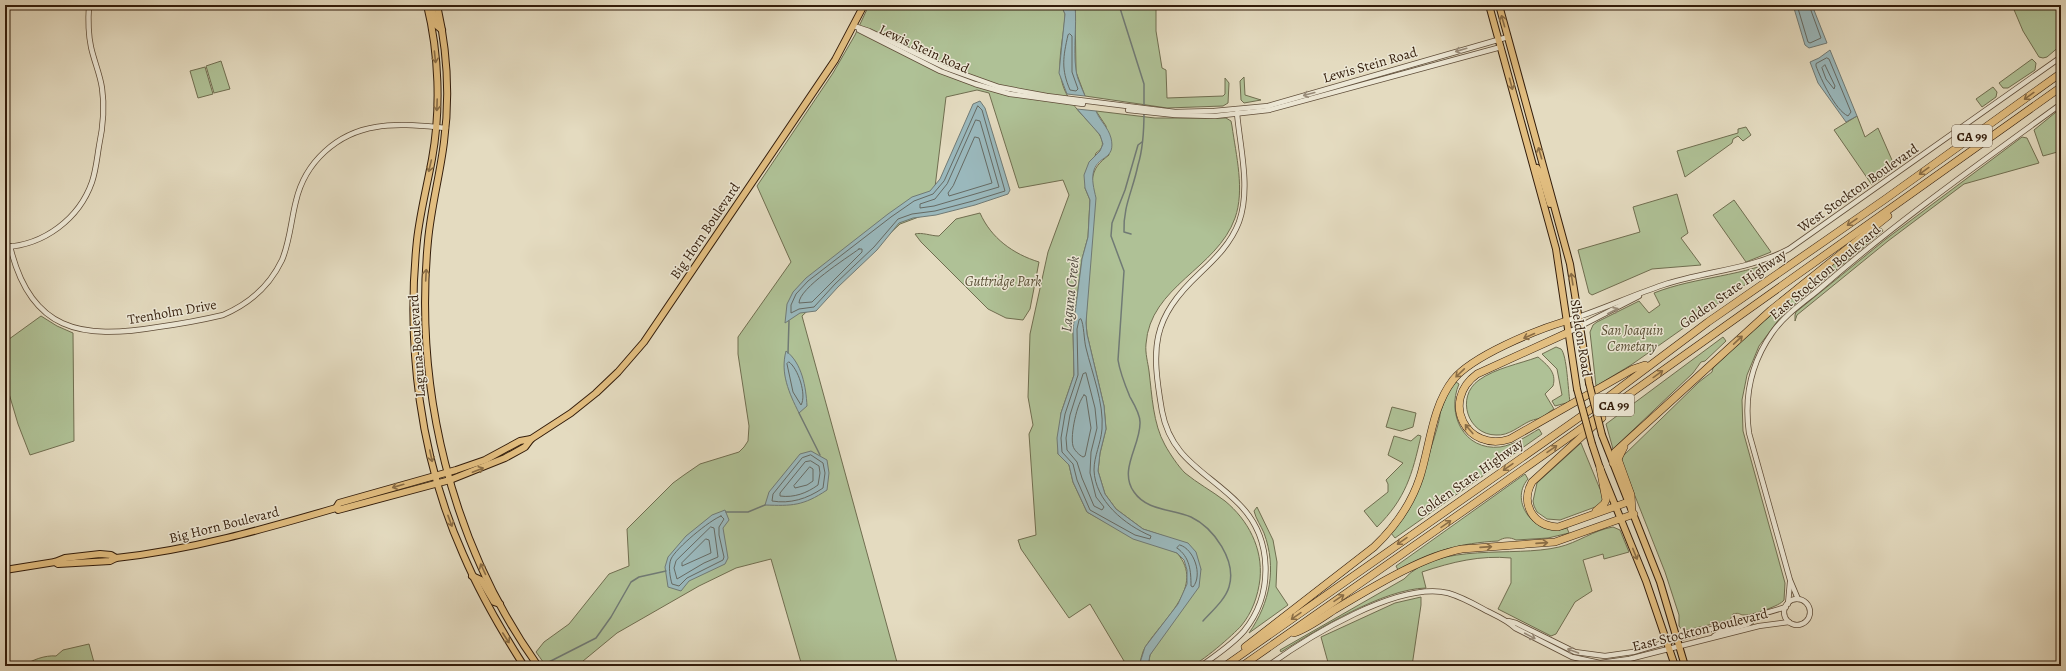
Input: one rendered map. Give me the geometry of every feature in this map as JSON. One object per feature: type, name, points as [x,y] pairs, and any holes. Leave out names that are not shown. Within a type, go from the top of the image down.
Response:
[{"type":"highway","name":"Golden State Highway","points":[[1225,666],[1600,403],[1653,362],[2061,73]]},
{"type":"highway","name":"Golden State Highway","points":[[1242,666],[1627,396],[2061,87]]},
{"type":"highway","points":[[1613,463],[1615,452],[1771,310],[1942,172]]},
{"type":"highway","points":[[1222,666],[1374,547],[1393,528],[1415,493],[1441,400],[1453,380],[1461,372],[1488,354],[1566,321]]},
{"type":"highway","points":[[1567,333],[1477,374],[1467,382],[1461,393],[1460,407],[1462,420],[1470,432],[1480,440],[1488,442],[1504,442],[1510,440],[1633,370],[1653,362]]},
{"type":"highway","points":[[1627,396],[1532,482],[1529,487],[1528,506],[1538,521],[1558,527],[1628,502]]},
{"type":"highway","points":[[1284,636],[1296,633],[1364,593],[1422,562],[1447,552],[1462,549],[1555,542],[1633,512],[1631,495],[1618,459],[1628,441]]},
{"type":"highway","points":[[1590,516],[1604,504],[1606,500],[1600,468]]},
{"type":"main road","name":"Laguna Boulevard","points":[[427,5],[433,31],[437,107],[432,159],[423,198],[417,241],[414,307],[415,351],[420,395],[438,484],[455,535],[472,576],[493,616],[524,666]]},
{"type":"main road","points":[[431,5],[436,26],[442,30]]},
{"type":"main road","name":"Laguna Boulevard","points":[[437,5],[442,30],[447,86],[446,128],[428,239],[425,305],[426,349],[431,393],[439,437],[450,480],[467,533],[500,604],[536,664]]},
{"type":"main road","name":"Big Horn Boulevard","points":[[336,508],[339,503],[485,460],[520,442],[531,439],[571,413],[596,393],[618,372],[644,342],[835,60],[864,5]]},
{"type":"main road","name":"Sheldon Road","points":[[1489,5],[1535,167],[1556,252],[1567,333],[1577,389],[1592,444],[1600,468],[1646,581],[1675,666]]},
{"type":"main road","name":"Sheldon Road","points":[[1499,5],[1570,264],[1589,384],[1602,435],[1660,582],[1685,666]]},
{"type":"main road","points":[[1535,167],[1541,174],[1557,230],[1563,239]]},
{"type":"main road","name":"Big Horn Boulevard","points":[[55,562],[58,564],[110,561],[116,558],[154,554],[190,547],[336,508],[338,510],[355,506],[450,480],[505,458],[525,447],[531,439]]},
{"type":"main road","points":[[355,506],[356,502],[374,496],[379,492]]},
{"type":"main road","points":[[72,563],[77,560],[97,558],[100,554]]},
{"type":"main road","name":"Big Horn Boulevard","points":[[5,570],[55,562],[65,558],[100,554],[111,555],[116,558]]},
{"type":"main road","points":[[472,576],[481,580],[490,599],[500,604]]},
{"type":"street","points":[[8,246],[37,239],[62,225],[82,203],[93,180],[102,131],[104,109],[102,88],[88,25],[89,5]]},
{"type":"street","name":"Lewis Stein Road","points":[[854,26],[869,31],[946,68],[975,79],[1006,88],[1058,99],[1099,105],[1163,112],[1237,115],[1269,110],[1501,47]]},
{"type":"street","name":"Lewis Stein Road","points":[[1163,112],[1206,111],[1268,106],[1508,37]]},
{"type":"street","points":[[1409,72],[1413,66],[1440,59],[1445,55]]},
{"type":"street","name":"West Stockton Boulevard","points":[[1566,321],[1664,285],[1748,266],[1767,260],[1789,249],[2061,57]]},
{"type":"street","points":[[1366,84],[1372,78],[1398,71],[1403,67]]},
{"type":"street","name":"East Stockton Boulevard","points":[[1798,599],[1790,580],[1754,451],[1747,419],[1747,403],[1751,374],[1766,342],[1786,317],[1858,255],[2061,104]]},
{"type":"street","points":[[1201,666],[1233,642],[1252,619],[1260,602],[1265,582],[1264,554],[1259,535],[1246,512],[1233,498],[1193,466],[1174,443],[1162,411],[1156,352],[1159,330],[1170,306],[1182,290],[1225,248],[1239,221],[1243,206],[1244,186],[1237,108]]},
{"type":"street","name":"Trenholm Drive","points":[[8,246],[18,277],[31,297],[52,318],[75,329],[95,333],[113,333],[146,329],[223,315],[234,310],[252,298],[267,283],[277,269],[286,249],[301,186],[314,162],[323,152],[343,138],[366,128],[392,126],[446,128]]},
{"type":"street","name":"West Stockton Boulevard","points":[[1567,333],[1630,303],[1646,292]]},
{"type":"street","name":"East Stockton Boulevard","points":[[1268,666],[1332,626],[1391,600],[1411,594],[1427,592],[1447,593],[1470,602],[1508,621],[1516,623],[1568,650],[1584,655],[1615,656],[1751,618],[1787,606],[1790,580]]},
{"type":"street","points":[[1798,599],[1808,605],[1809,616],[1800,624],[1789,622],[1785,616],[1787,606],[1798,599]]},
{"type":"street","points":[[1711,638],[1720,632],[1748,624],[1751,622],[1751,618]]},
{"type":"street","name":"East Stockton Boulevard","points":[[1508,621],[1515,628],[1559,651],[1588,662],[1613,662],[1774,622],[1789,622]]},
{"type":"green space","points":[[869,5],[1061,5],[1065,14],[1060,55],[1063,85],[1073,104],[1096,130],[1102,140],[1102,144],[1101,149],[1096,153],[1085,188],[1090,200],[1088,237],[1082,259],[1073,329],[1074,375],[1061,413],[1058,454],[1069,465],[1073,482],[1087,512],[1105,522],[1177,553],[1185,565],[1187,578],[1179,602],[1145,648],[1139,666],[1127,666],[1090,604],[1069,618],[1021,549],[1018,540],[1036,535],[1029,434],[1033,425],[1028,397],[1030,334],[1048,252],[1069,195],[1063,180],[1019,188],[989,93],[977,90],[946,97],[932,212],[900,224],[802,316],[898,666],[802,666],[771,559],[736,568],[699,586],[617,633],[577,666],[546,666],[536,652],[544,642],[569,624],[609,574],[629,566],[627,529],[673,483],[684,475],[700,464],[739,452],[748,441],[749,426],[738,354],[738,337],[791,262],[757,186],[833,73],[855,35]]},
{"type":"green space","points":[[1075,5],[1156,5],[1156,31],[1162,68],[1166,70],[1167,98],[1223,96],[1225,94],[1225,78],[1229,83],[1228,103],[1223,106],[1167,108],[1085,96],[1076,72]]},
{"type":"green space","points":[[2012,5],[2061,5],[2061,45],[2047,57],[2039,57],[2023,31]]},
{"type":"green space","points":[[2032,59],[2036,63],[2035,70],[2008,88],[2003,88],[1999,83]]},
{"type":"green space","points":[[221,61],[230,89],[214,93],[206,66]]},
{"type":"green space","points":[[205,67],[213,94],[198,98],[190,71]]},
{"type":"green space","points":[[1244,77],[1245,95],[1261,100],[1244,103],[1241,100],[1240,81]]},
{"type":"green space","points":[[1993,87],[1997,92],[1996,97],[1982,107],[1976,99]]},
{"type":"green space","points":[[2061,108],[2061,151],[2043,156],[2034,130]]},
{"type":"green space","points":[[1096,111],[1155,118],[1226,118],[1231,121],[1232,126],[1240,184],[1238,207],[1235,218],[1226,236],[1214,251],[1171,292],[1159,307],[1150,324],[1146,344],[1155,419],[1165,445],[1174,460],[1185,473],[1225,501],[1241,517],[1252,536],[1259,556],[1259,585],[1254,604],[1248,616],[1241,626],[1224,642],[1201,660],[1190,666],[1148,666],[1150,655],[1201,569],[1164,536],[1143,529],[1116,509],[1105,494],[1098,471],[1100,453],[1106,429],[1104,406],[1087,334],[1086,323],[1092,181],[1094,172],[1102,160],[1109,155],[1106,126]]},
{"type":"green space","points":[[1857,116],[1865,137],[1878,128],[1895,167],[1872,185],[1834,130]]},
{"type":"green space","points":[[1746,127],[1751,135],[1743,141],[1738,136],[1733,139],[1732,143],[1685,177],[1677,151],[1738,133],[1738,129]]},
{"type":"green space","points":[[2022,137],[2027,138],[2039,163],[1964,184],[1888,241],[1797,315],[1795,321],[1796,312],[1886,239]]},
{"type":"green space","points":[[1677,194],[1688,233],[1681,238],[1701,265],[1652,269],[1592,295],[1589,293],[1578,250],[1640,232],[1633,207]]},
{"type":"green space","points":[[1734,200],[1771,252],[1746,262],[1713,215]]},
{"type":"green space","name":"Guttridge Park","points":[[980,213],[990,230],[1004,244],[1029,259],[1039,262],[1030,309],[1023,320],[1006,318],[988,309],[921,242],[915,234],[921,233],[939,236],[956,219]]},
{"type":"green space","points":[[1881,228],[1883,231],[1783,314],[1759,346],[1747,375],[1742,400],[1743,431],[1785,583],[1784,600],[1777,605],[1760,612],[1749,615],[1741,615],[1737,613],[1733,614],[1730,620],[1683,631],[1679,626],[1679,615],[1665,572],[1622,463],[1622,457],[1699,382],[1712,372],[1713,368],[1773,313],[1815,278]]},
{"type":"green space","name":"San Joaquin Cemetary","points":[[1786,256],[1631,365],[1596,386],[1590,332],[1593,325],[1597,322],[1639,301],[1649,313],[1660,305],[1654,293],[1670,287],[1754,268]]},
{"type":"green space","points":[[41,316],[57,326],[73,333],[74,441],[30,455],[18,424],[5,380],[5,342]]},
{"type":"green space","points":[[1723,337],[1726,341],[1705,361],[1701,362],[1693,373],[1613,449],[1606,424]]},
{"type":"green space","points":[[1556,347],[1561,349],[1565,358],[1570,402],[1555,406],[1552,401],[1562,395],[1557,369],[1542,354]]},
{"type":"green space","points":[[1538,357],[1550,369],[1554,377],[1553,386],[1545,394],[1554,409],[1543,417],[1530,421],[1505,434],[1496,435],[1486,433],[1478,429],[1468,414],[1466,405],[1472,387],[1479,380],[1493,372]]},
{"type":"green space","points":[[1456,382],[1459,384],[1455,407],[1457,418],[1461,428],[1468,437],[1477,443],[1487,447],[1500,447],[1515,442],[1539,429],[1542,434],[1395,538],[1391,533],[1408,511],[1432,444],[1440,413],[1448,392]]},
{"type":"green space","points":[[1392,407],[1416,413],[1413,427],[1401,431],[1386,427]]},
{"type":"green space","points":[[1418,435],[1421,436],[1411,474],[1395,506],[1377,527],[1364,511],[1388,492],[1388,484],[1386,480],[1403,463],[1388,455],[1394,436],[1411,441]]},
{"type":"green space","points":[[1581,443],[1602,494],[1603,500],[1598,506],[1560,520],[1547,519],[1537,512],[1534,506],[1533,501],[1537,483]]},
{"type":"green space","points":[[1525,474],[1528,479],[1523,488],[1521,498],[1523,507],[1528,516],[1545,528],[1556,530],[1567,528],[1569,533],[1548,538],[1516,540],[1507,538],[1498,541],[1459,546],[1434,553],[1410,563],[1398,570],[1396,566]]},
{"type":"green space","points":[[1257,507],[1273,540],[1277,562],[1276,587],[1288,605],[1249,633],[1262,610],[1271,572],[1268,546],[1254,511]]},
{"type":"green space","points":[[1613,527],[1620,530],[1629,552],[1604,559],[1603,554],[1583,560],[1592,591],[1575,602],[1556,634],[1551,636],[1498,609],[1511,583],[1511,558],[1477,558],[1455,562],[1422,572],[1426,588],[1409,590],[1390,595],[1371,603],[1313,632],[1281,652],[1280,650],[1404,579],[1419,567],[1437,560],[1456,555],[1541,550],[1559,547]]},
{"type":"green space","points":[[1421,597],[1412,666],[1329,666],[1321,637],[1395,603]]},
{"type":"green space","points":[[89,644],[95,666],[23,666],[39,658],[56,656],[63,650]]},
{"type":"water","points":[[1061,5],[1075,5],[1076,70],[1078,80],[1085,96],[1067,94],[1059,73],[1065,14]]},
{"type":"water","points":[[1793,5],[1812,5],[1827,43],[1809,48],[1805,45]]},
{"type":"water","points":[[1830,50],[1857,116],[1846,122],[1818,83],[1810,62],[1819,58]]},
{"type":"water","points":[[980,101],[985,108],[1010,190],[1008,194],[975,205],[936,215],[913,218],[899,223],[877,250],[838,287],[816,311],[800,313],[785,323],[787,304],[793,292],[806,278],[912,197],[930,191],[940,179],[973,104]]},
{"type":"water","points":[[1077,109],[1096,111],[1110,134],[1112,145],[1109,154],[1096,165],[1093,173],[1093,184],[1096,198],[1086,323],[1087,334],[1104,406],[1106,429],[1100,453],[1098,471],[1105,494],[1116,509],[1143,529],[1188,543],[1196,552],[1201,569],[1199,587],[1150,655],[1148,666],[1139,666],[1145,647],[1178,604],[1187,584],[1187,570],[1184,560],[1177,553],[1133,539],[1087,512],[1073,482],[1069,465],[1058,454],[1057,438],[1061,413],[1074,375],[1073,329],[1082,259],[1088,237],[1090,200],[1085,188],[1084,175],[1089,162],[1100,151],[1103,144],[1100,135]]},
{"type":"water","points":[[786,351],[796,362],[806,391],[807,406],[799,413],[786,383],[784,359]]},
{"type":"water","points":[[811,451],[827,460],[829,473],[827,490],[811,499],[797,504],[765,505],[769,492],[800,454]]},
{"type":"water","points":[[725,510],[729,520],[723,528],[728,558],[725,564],[689,581],[681,591],[668,587],[665,567],[668,557],[686,536],[712,515]]},
{"type":"waterway","name":"Laguna Creek","points":[[1119,5],[1144,84],[1144,106]]},
{"type":"waterway","name":"Laguna Creek","points":[[1131,234],[1124,232],[1124,223],[1141,152],[1144,112]]},
{"type":"waterway","name":"Laguna Creek","points":[[1142,142],[1138,145],[1125,190],[1112,223],[1111,236],[1124,271],[1118,360],[1123,379],[1140,419],[1139,431],[1131,457],[1128,475],[1130,484],[1139,498],[1160,509],[1184,514],[1200,522],[1222,546],[1230,567],[1231,577],[1229,587],[1221,601],[1203,621]]},
{"type":"waterway","points":[[788,353],[789,321]]},
{"type":"waterway","points":[[799,413],[820,455]]},
{"type":"waterway","points":[[726,512],[748,512],[765,505]]},
{"type":"waterway","points":[[541,666],[596,638],[611,617],[631,582],[639,577],[666,571]]}]
